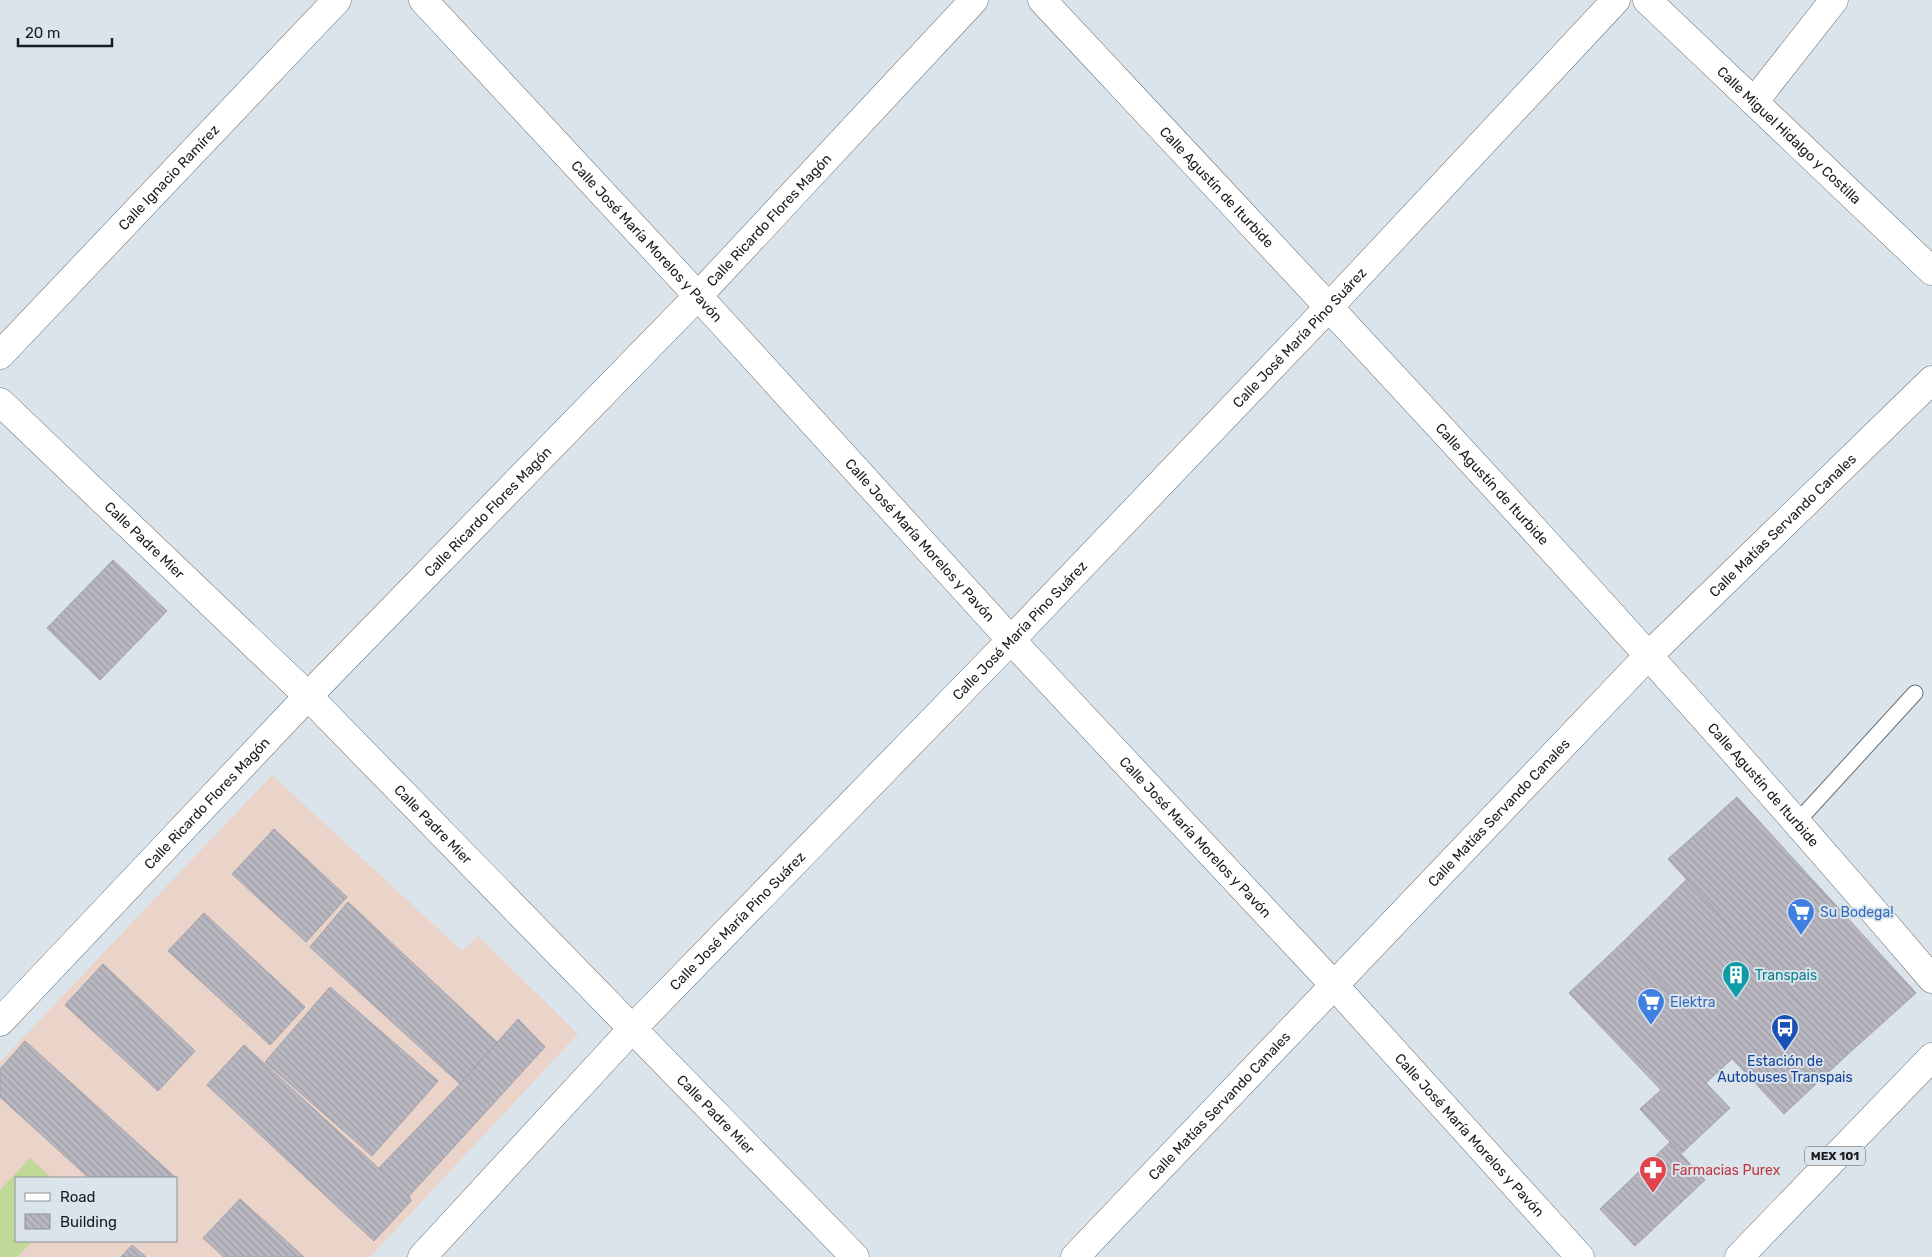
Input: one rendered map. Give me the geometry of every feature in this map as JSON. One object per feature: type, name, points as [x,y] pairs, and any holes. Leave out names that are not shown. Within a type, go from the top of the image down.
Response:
[{"type":"street","name":"Calle Ignacio Ramírez","points":[[0,355],[337,0]]},
{"type":"street","name":"Calle José María Morelos y Pavón","points":[[423,0],[698,296],[1010,640],[1334,985],[1580,1257]]},
{"type":"street","name":"Calle Ricardo Flores Magón","points":[[0,1022],[308,696],[698,296],[974,0]]},
{"type":"street","name":"Calle Agustín de Iturbide","points":[[1042,0],[1330,307],[1648,656],[1798,821],[1932,979]]},
{"type":"street","name":"Calle José María Pino Suárez","points":[[422,1257],[632,1028],[1010,640],[1330,307],[1616,0]]},
{"type":"street","name":"Calle Miguel Hidalgo y Costilla","points":[[1647,0],[1932,272]]},
{"type":"street","points":[[1754,102],[1834,0]]},
{"type":"street","name":"Calle Matías Servando Canales","points":[[1075,1257],[1648,656],[1932,380]]},
{"type":"street","name":"Calle Padre Mier","points":[[0,402],[308,696],[855,1257]]},
{"type":"street","name":"MEX 101","points":[[1739,1257],[1932,1057]]},
{"type":"lane","points":[[1798,821],[1915,693]]},
{"type":"shaded area","points":[[272,775],[462,951],[478,936],[578,1034],[370,1257],[0,1257],[0,1062]]},
{"type":"green space","points":[[30,1158],[51,1177],[15,1177],[15,1242],[32,1242],[17,1257],[0,1257],[0,1190]]},
{"type":"building","points":[[113,560],[167,611],[100,680],[47,628]]},
{"type":"building","name":"Su Bodega!","points":[[1737,797],[1916,993],[1847,1055],[1668,859]]},
{"type":"building","points":[[274,829],[347,897],[306,942],[232,874]]},
{"type":"building","name":"Transpais","points":[[1687,879],[1847,1055],[1784,1114],[1623,942]]},
{"type":"building","points":[[348,902],[497,1042],[460,1084],[310,947]]},
{"type":"building","points":[[204,913],[305,1007],[270,1045],[168,951]]},
{"type":"building","name":"Elektra","points":[[1623,942],[1733,1058],[1706,1083],[1730,1108],[1682,1153],[1640,1109],[1661,1090],[1569,993]]},
{"type":"building","points":[[103,964],[195,1051],[158,1091],[65,1005]]},
{"type":"building","points":[[330,987],[438,1081],[372,1156],[265,1062]]},
{"type":"building","points":[[518,1019],[545,1047],[409,1196],[378,1169],[460,1084]]},
{"type":"building","points":[[25,1041],[175,1177],[88,1177],[0,1097],[0,1069]]},
{"type":"building","points":[[244,1045],[409,1196],[411,1201],[374,1241],[207,1085]]},
{"type":"building","name":"Farmacias Purex","points":[[1670,1142],[1705,1180],[1635,1246],[1600,1209]]},
{"type":"building","points":[[240,1199],[304,1257],[224,1257],[203,1238]]},
{"type":"building","points":[[132,1245],[146,1257],[121,1257]]},
{"type":"place","name":"Su Bodega!","points":[[1801,936]]},
{"type":"place","name":"Transpais","points":[[1736,999]]},
{"type":"place","name":"Elektra","points":[[1651,1026]]},
{"type":"place","name":"Estación de Autobuses Transpais","points":[[1785,1052]]},
{"type":"place","name":"Farmacias Purex","points":[[1653,1194]]}]
